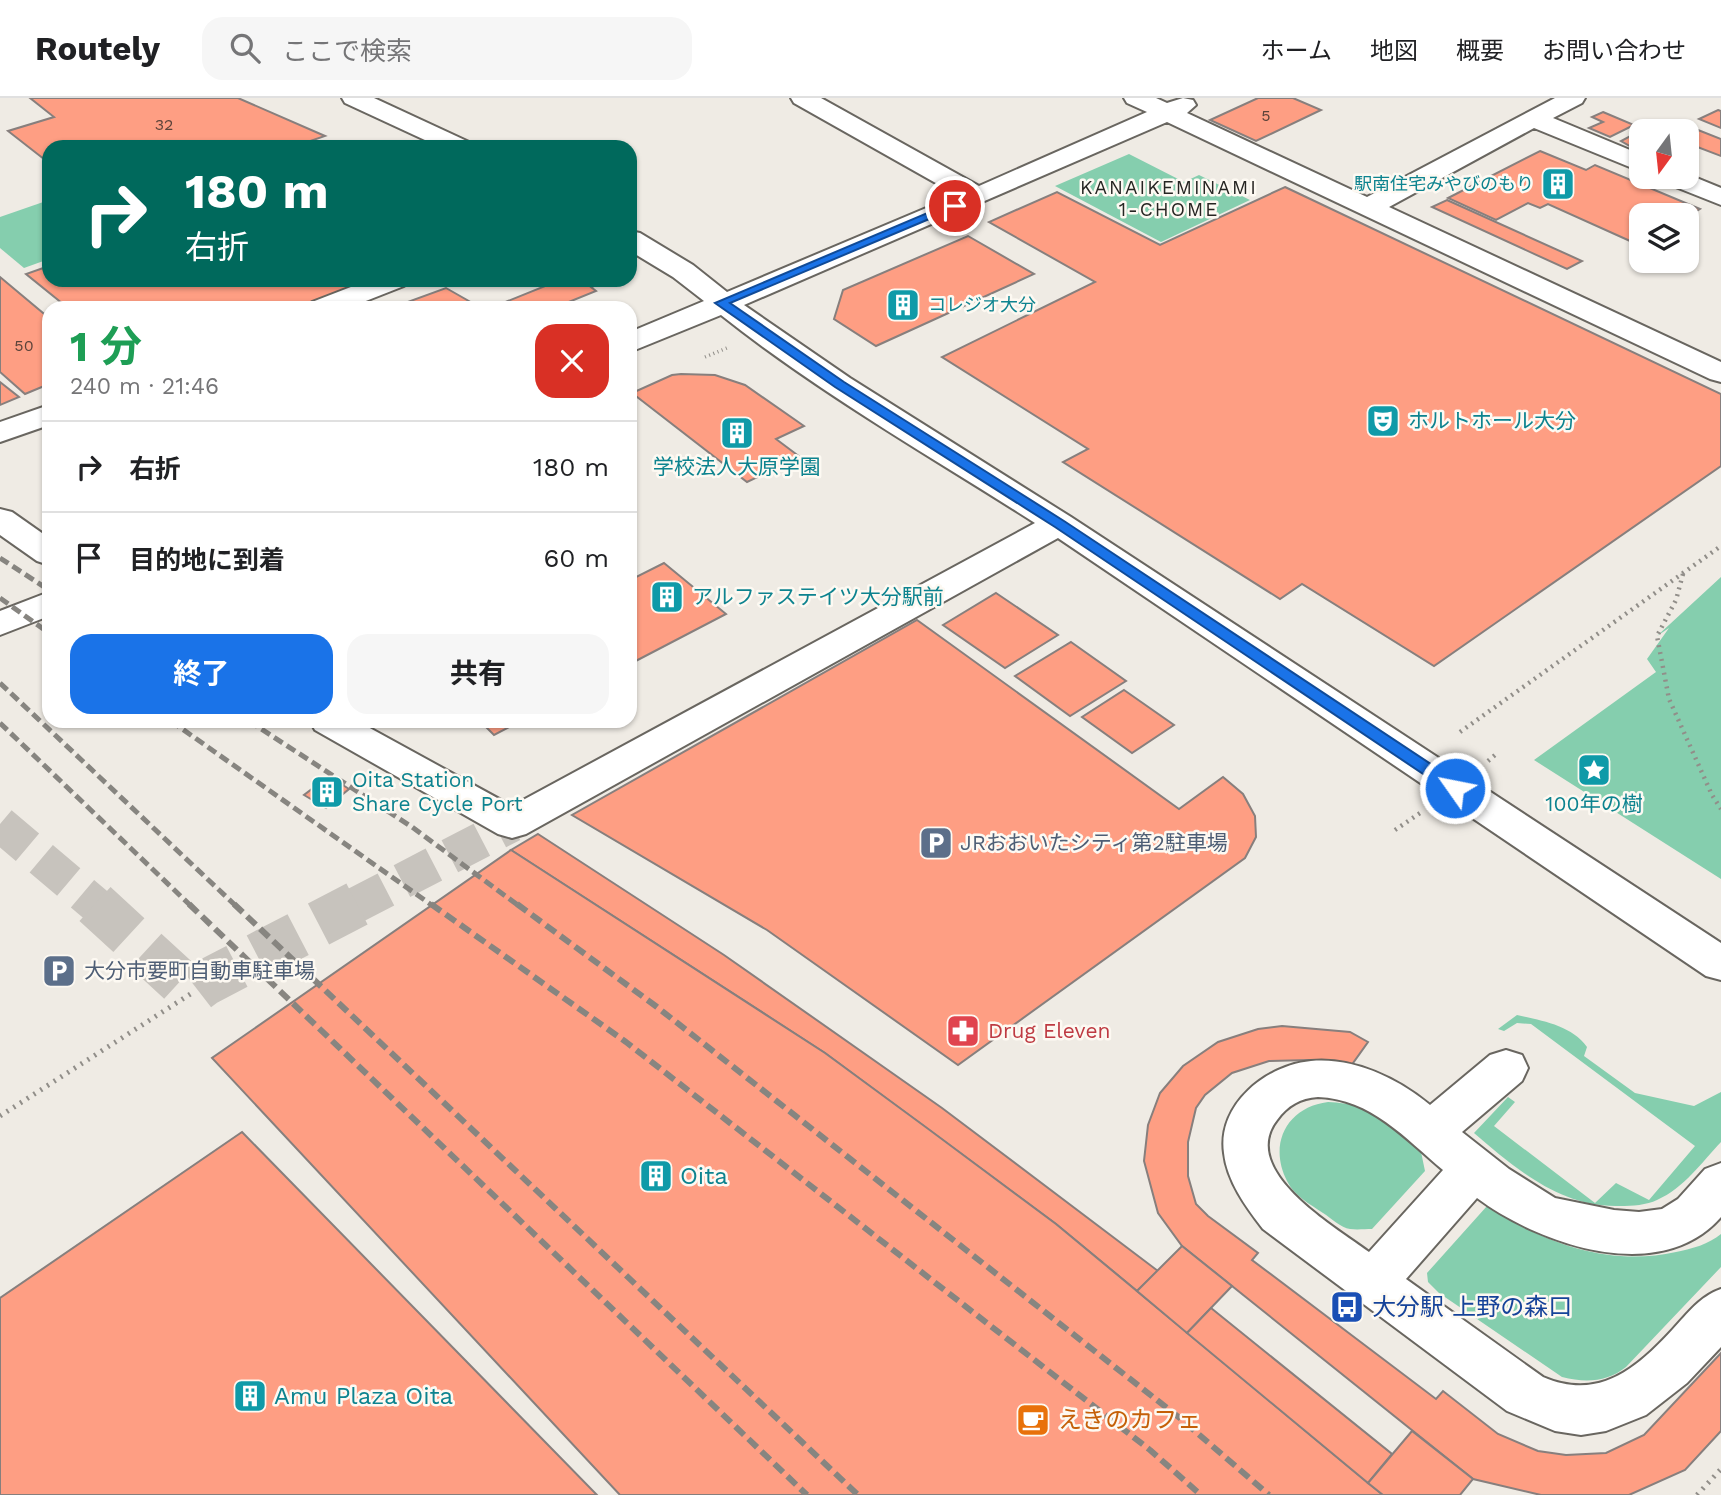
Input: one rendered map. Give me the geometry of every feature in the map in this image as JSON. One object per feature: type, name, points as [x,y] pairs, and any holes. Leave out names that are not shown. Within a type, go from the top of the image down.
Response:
[{"type":"street","points":[[354,98],[386,110],[446,140]]},
{"type":"street","points":[[386,110],[407,98]]},
{"type":"street","points":[[803,98],[978,196]]},
{"type":"street","points":[[1136,98],[1721,373]]},
{"type":"street","points":[[637,340],[978,196],[1198,98]]},
{"type":"street","points":[[1368,207],[1573,98]]},
{"type":"street","points":[[1533,120],[1629,159]]},
{"type":"street","points":[[1699,188],[1720,196]]},
{"type":"street","points":[[637,243],[683,271],[721,303],[839,384],[1059,524],[1721,964]]},
{"type":"street","points":[[340,301],[376,287]]},
{"type":"street","points":[[0,433],[42,417]]},
{"type":"street","points":[[0,519],[42,549]]},
{"type":"street","points":[[341,728],[512,824],[1059,524]]},
{"type":"street","points":[[0,624],[42,606]]},
{"type":"street","points":[[1430,1132],[1506,1068]]},
{"type":"street","points":[[1721,1183],[1685,1221],[1657,1231],[1611,1232],[1555,1219],[1517,1200],[1474,1168],[1396,1102],[1363,1087],[1310,1079],[1285,1087],[1265,1102],[1249,1122],[1246,1149],[1261,1192],[1280,1214],[1525,1394],[1557,1407],[1591,1409],[1622,1402],[1668,1369],[1721,1311]]},
{"type":"street","points":[[1373,1282],[1474,1168]]},
{"type":"path","points":[[1460,732],[1721,548]]},
{"type":"path","points":[[1683,574],[1676,600],[1657,636],[1669,699],[1712,795],[1721,809]]},
{"type":"path","points":[[1488,761],[1495,755]]},
{"type":"path","points":[[1395,830],[1427,809]]},
{"type":"path","points":[[0,1116],[192,993]]},
{"type":"path","points":[[1697,1495],[1721,1469]]},
{"type":"green space","points":[[1129,154],[1184,182],[1199,175],[1250,200],[1161,242],[1055,186]]},
{"type":"green space","points":[[42,202],[42,262],[24,268],[0,248],[0,217]]},
{"type":"green space","points":[[1721,577],[1721,879],[1534,760],[1656,672],[1647,659],[1669,628],[1657,636]]},
{"type":"green space","points":[[1517,1015],[1555,1025],[1573,1034],[1587,1047],[1584,1056],[1635,1093],[1694,1106],[1721,1092],[1721,1142],[1684,1182],[1667,1195],[1649,1203],[1599,1205],[1578,1200],[1541,1184],[1506,1160],[1474,1133],[1508,1097],[1515,1102],[1494,1126],[1595,1203],[1616,1183],[1649,1200],[1695,1146],[1531,1024],[1517,1023],[1504,1031],[1498,1029]]},
{"type":"green space","points":[[1344,1103],[1368,1110],[1388,1121],[1420,1147],[1425,1171],[1372,1229],[1343,1227],[1294,1191],[1282,1167],[1281,1141],[1292,1119],[1314,1105]]},
{"type":"green space","points":[[1487,1206],[1554,1241],[1602,1254],[1651,1256],[1676,1252],[1700,1246],[1721,1234],[1721,1267],[1619,1372],[1596,1380],[1562,1377],[1439,1293],[1428,1282],[1427,1273]]},
{"type":"building","points":[[30,98],[238,98],[325,136],[313,140],[42,140],[42,158],[8,131],[54,117]]},
{"type":"building","points":[[1258,98],[1293,98],[1321,110],[1256,141],[1210,120]]},
{"type":"building","points":[[1721,111],[1721,128],[1699,119]]},
{"type":"building","points":[[1603,112],[1629,123],[1629,128],[1610,137],[1589,128],[1603,122],[1592,117]]},
{"type":"building","points":[[1699,130],[1721,139],[1721,156],[1699,148]]},
{"type":"building","points":[[1629,137],[1629,146],[1621,141]]},
{"type":"building","name":"駅南住宅みやびのもり","points":[[1540,151],[1586,170],[1595,165],[1629,179],[1629,189],[1652,189],[1686,203],[1629,203],[1629,240],[1548,204],[1540,208],[1528,203],[1496,220],[1448,198]]},
{"type":"building","name":"ホルトホール大分","points":[[1285,187],[1721,394],[1721,466],[1434,666],[1302,584],[1280,599],[1063,462],[1088,449],[942,357],[1095,282],[989,222],[1057,192],[1160,245]]},
{"type":"building","points":[[1447,200],[1582,261],[1567,269],[1432,207]]},
{"type":"building","name":"コレジオ大分","points":[[968,236],[1034,274],[876,346],[834,319],[843,290]]},
{"type":"building","points":[[42,268],[42,287],[26,274]]},
{"type":"building","points":[[0,277],[42,312],[42,387],[25,394],[0,372]]},
{"type":"building","points":[[42,287],[351,287],[315,301],[59,301]]},
{"type":"building","points":[[543,287],[591,287],[596,291],[571,301],[508,301]]},
{"type":"building","points":[[446,288],[469,301],[410,301]]},
{"type":"building","name":"学校法人大原学園","points":[[672,375],[715,375],[745,385],[804,426],[776,439],[800,457],[747,482],[637,397],[637,391]]},
{"type":"building","points":[[0,382],[19,397],[0,405]]},
{"type":"building","name":"アルファステイツ大分駅前","points":[[664,563],[726,614],[637,660],[637,576]]},
{"type":"building","points":[[996,593],[1058,635],[1005,668],[943,625]]},
{"type":"building","name":"JRおおいたシティ第2駐車場","points":[[917,620],[1179,809],[1223,777],[1243,794],[1255,816],[1256,837],[1245,858],[958,1065],[767,930],[572,815]]},
{"type":"building","points":[[1071,642],[1126,681],[1070,716],[1015,676]]},
{"type":"building","points":[[1124,690],[1174,725],[1132,753],[1082,717]]},
{"type":"building","points":[[487,728],[508,728],[494,735]]},
{"type":"building","name":"Oita Station Share Cycle Port","points":[[329,776],[349,789],[326,808],[304,795]]},
{"type":"building","points":[[538,834],[724,955],[942,1108],[1158,1271],[1137,1291],[1056,1224],[825,1053],[511,850]]},
{"type":"building","name":"Oita","points":[[511,850],[825,1053],[927,1128],[1056,1224],[1383,1495],[620,1495],[212,1058]]},
{"type":"building","points":[[1282,1026],[1350,1032],[1368,1042],[1348,1070],[1309,1060],[1269,1061],[1232,1073],[1205,1095],[1196,1108],[1188,1142],[1188,1176],[1196,1204],[1258,1253],[1252,1260],[1436,1399],[1443,1391],[1498,1434],[1538,1451],[1566,1455],[1606,1453],[1644,1435],[1721,1353],[1721,1431],[1685,1470],[1629,1495],[1541,1495],[1473,1479],[1182,1246],[1158,1213],[1144,1161],[1148,1125],[1160,1093],[1183,1066],[1218,1042],[1258,1029]]},
{"type":"building","name":"Amu Plaza Oita","points":[[242,1132],[597,1495],[0,1495],[0,1298]]},
{"type":"building","points":[[1182,1246],[1232,1286],[1187,1333],[1137,1291]]},
{"type":"building","points":[[1211,1308],[1392,1454],[1368,1483],[1187,1333]]},
{"type":"building","points":[[1412,1431],[1473,1479],[1460,1495],[1383,1495],[1368,1483]]},
{"type":"tunnel","points":[[0,824],[97,906]]},
{"type":"tunnel","points":[[354,906],[512,824]]},
{"type":"tunnel","points":[[95,904],[192,993],[205,983],[357,904]]},
{"type":"railway","points":[[0,558],[42,585]]},
{"type":"railway","points":[[0,598],[42,628]]},
{"type":"railway","points":[[0,683],[42,723]]},
{"type":"railway","points":[[0,723],[191,906]]},
{"type":"railway","points":[[48,728],[236,906]]},
{"type":"railway","points":[[181,728],[433,906]]},
{"type":"railway","points":[[260,728],[412,827],[519,906]]},
{"type":"railway","points":[[189,904],[807,1495]]},
{"type":"railway","points":[[234,904],[858,1495]]},
{"type":"railway","points":[[431,904],[626,1042],[1150,1450],[1201,1495]]},
{"type":"railway","points":[[517,904],[657,1007],[1181,1419],[1269,1495]]},
{"type":"place","name":"駅南住宅みやびのもり","points":[[1558,184]]},
{"type":"place","name":"コレジオ大分","points":[[903,305]]},
{"type":"place","name":"ホルトホール大分","points":[[1383,421]]},
{"type":"place","name":"学校法人大原学園","points":[[737,433]]},
{"type":"place","name":"アルファステイツ大分駅前","points":[[667,597]]},
{"type":"place","name":"100年の樹","points":[[1594,770]]},
{"type":"place","name":"Oita Station Share Cycle Port","points":[[327,792]]},
{"type":"place","name":"JRおおいたシティ第2駐車場","points":[[936,843]]},
{"type":"place","name":"大分市要町自動車駐車場","points":[[59,971]]},
{"type":"place","name":"Drug Eleven","points":[[963,1031]]},
{"type":"place","name":"Oita","points":[[656,1176]]},
{"type":"place","name":"大分駅 上野の森口","points":[[1347,1307]]},
{"type":"place","name":"Amu Plaza Oita","points":[[250,1396]]},
{"type":"place","name":"えきのカフェ","points":[[1033,1420]]},
{"type":"district","name":"KANAIKEMINAMI 1-CHOME","points":[[1169,198]]},
{"type":"route","points":[[955,206],[721,303],[839,384],[1059,524],[1455,788]]}]
